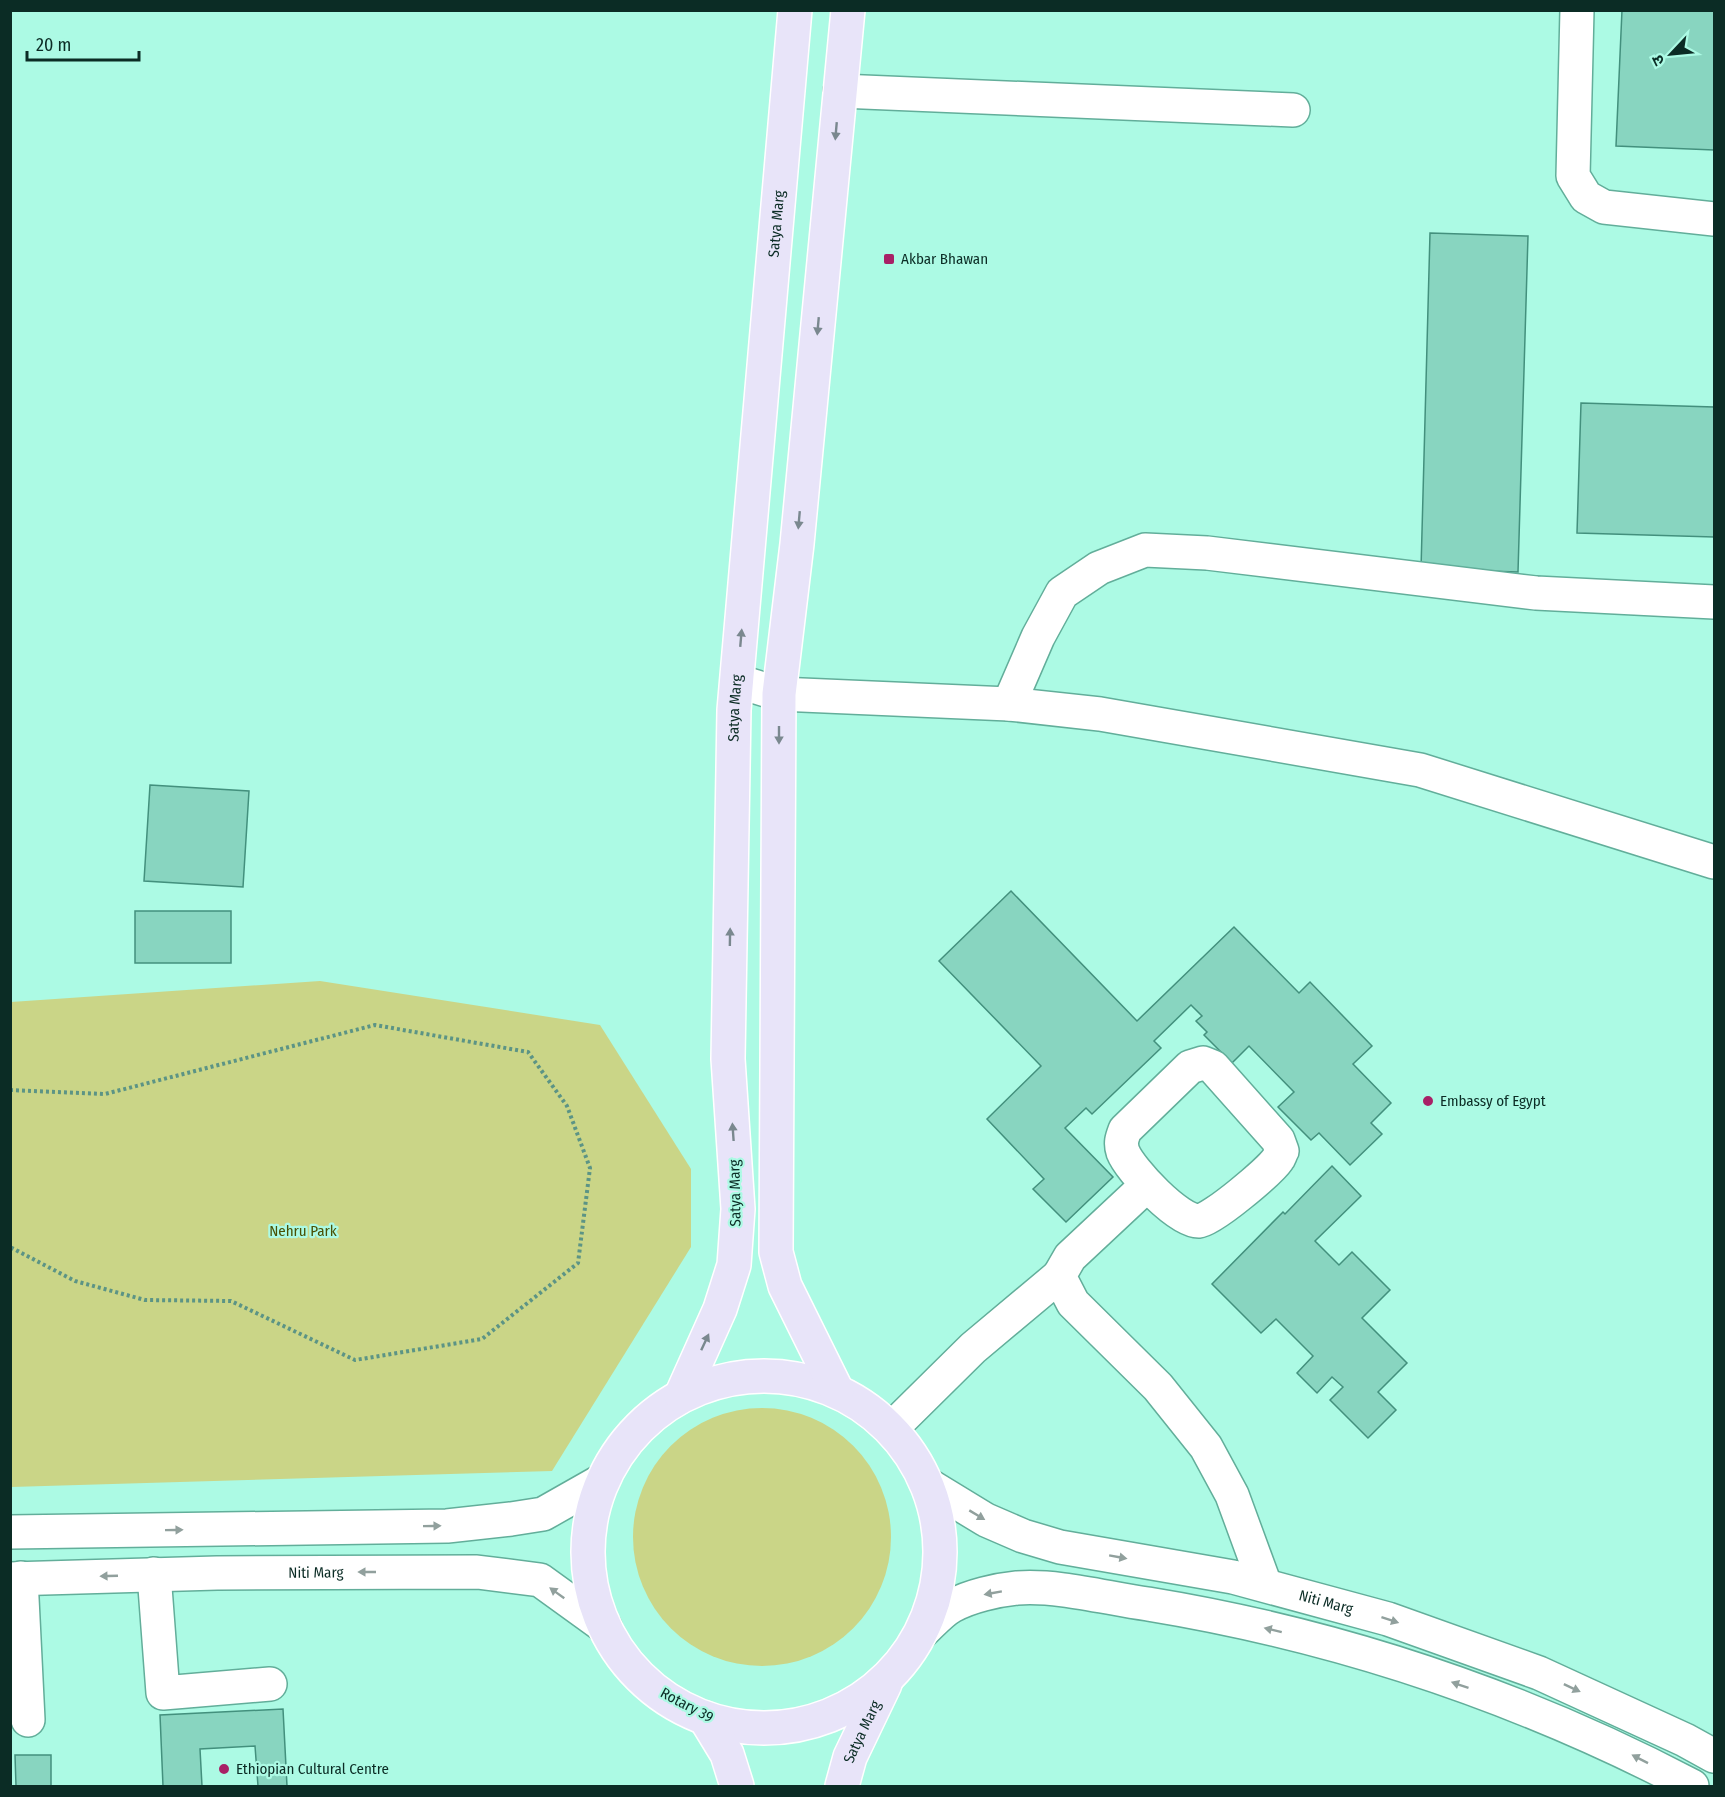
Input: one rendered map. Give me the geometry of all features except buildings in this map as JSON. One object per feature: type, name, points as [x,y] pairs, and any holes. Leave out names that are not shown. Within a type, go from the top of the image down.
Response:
[{"type":"main road","name":"Satya Marg","points":[[681,1396],[720,1309],[734,1265],[738,1209],[728,1059],[734,722],[795,10]]},
{"type":"main road","points":[[837,1391],[785,1286],[776,1252],[779,694],[797,544],[848,10]]},
{"type":"main road","name":"Rotary 39","points":[[742,1376],[775,1376],[807,1380],[837,1391],[866,1408],[891,1429],[911,1455],[927,1485],[938,1521],[940,1560],[935,1597],[921,1633],[906,1658],[887,1679],[849,1707],[815,1722],[788,1727],[760,1729],[732,1726],[705,1718],[664,1697],[630,1666],[605,1627],[592,1588],[589,1569],[588,1539],[592,1508],[603,1480],[627,1440],[661,1408],[681,1396],[711,1383],[742,1376]]},
{"type":"main road","name":"Satya Marg","points":[[842,1786],[850,1757],[887,1679]]},
{"type":"main road","points":[[705,1718],[727,1754],[737,1786]]},
{"type":"street","points":[[1577,10],[1573,176],[1586,197],[1604,207],[1714,219]]},
{"type":"street","points":[[840,91],[1293,110]]},
{"type":"street","points":[[1009,704],[1038,637],[1062,593],[1099,568],[1146,550],[1207,553],[1536,593],[1714,602]]},
{"type":"street","points":[[737,681],[779,694],[1009,704],[1100,714],[1420,770],[1714,862]]},
{"type":"street","points":[[1203,1063],[1213,1067],[1278,1140],[1282,1151],[1278,1160],[1210,1218],[1198,1221],[1185,1217],[1148,1185],[1124,1154],[1121,1142],[1125,1130],[1190,1067],[1203,1063]]},
{"type":"street","points":[[891,1429],[973,1348],[1059,1276],[1070,1257],[1148,1185]]},
{"type":"street","points":[[1059,1276],[1073,1303],[1158,1388],[1206,1447],[1232,1496],[1265,1585]]},
{"type":"street","points":[[10,1532],[447,1526],[511,1520],[543,1514],[603,1480]]},
{"type":"street","name":"Niti Marg","points":[[927,1485],[986,1520],[1023,1536],[1060,1547],[1233,1577],[1388,1619],[1539,1673],[1685,1740],[1714,1756]]},
{"type":"street","name":"Niti Marg","points":[[16,1579],[154,1574],[477,1572],[540,1580],[605,1627]]},
{"type":"street","points":[[154,1574],[164,1693],[270,1684]]},
{"type":"street","points":[[16,1579],[28,1720]]},
{"type":"street","points":[[921,1633],[952,1606],[983,1594],[1017,1588],[1051,1589],[1216,1616],[1359,1651],[1498,1698],[1633,1755],[1692,1786]]},
{"type":"path","points":[[10,1089],[105,1094],[375,1025],[528,1052],[567,1107],[590,1168],[578,1263],[482,1339],[355,1360],[231,1302],[145,1300],[75,1281],[10,1247]]},
{"type":"green space","name":"Nehru Park","points":[[320,981],[600,1025],[691,1169],[691,1247],[552,1471],[11,1487],[11,1002]]},
{"type":"green space","points":[[762,1408],[787,1411],[823,1423],[844,1437],[862,1455],[881,1488],[888,1512],[891,1537],[888,1562],[876,1598],[862,1619],[844,1637],[811,1656],[787,1663],[762,1666],[737,1663],[701,1651],[680,1637],[662,1619],[643,1586],[636,1562],[633,1537],[636,1512],[648,1476],[662,1455],[680,1437],[713,1418],[737,1411]]},
{"type":"place","name":"Akbar Bhawan","points":[[889,259]]},
{"type":"place","name":"Embassy of Egypt","points":[[1428,1101]]},
{"type":"place","name":"Ethiopian Cultural Centre","points":[[224,1769]]}]
